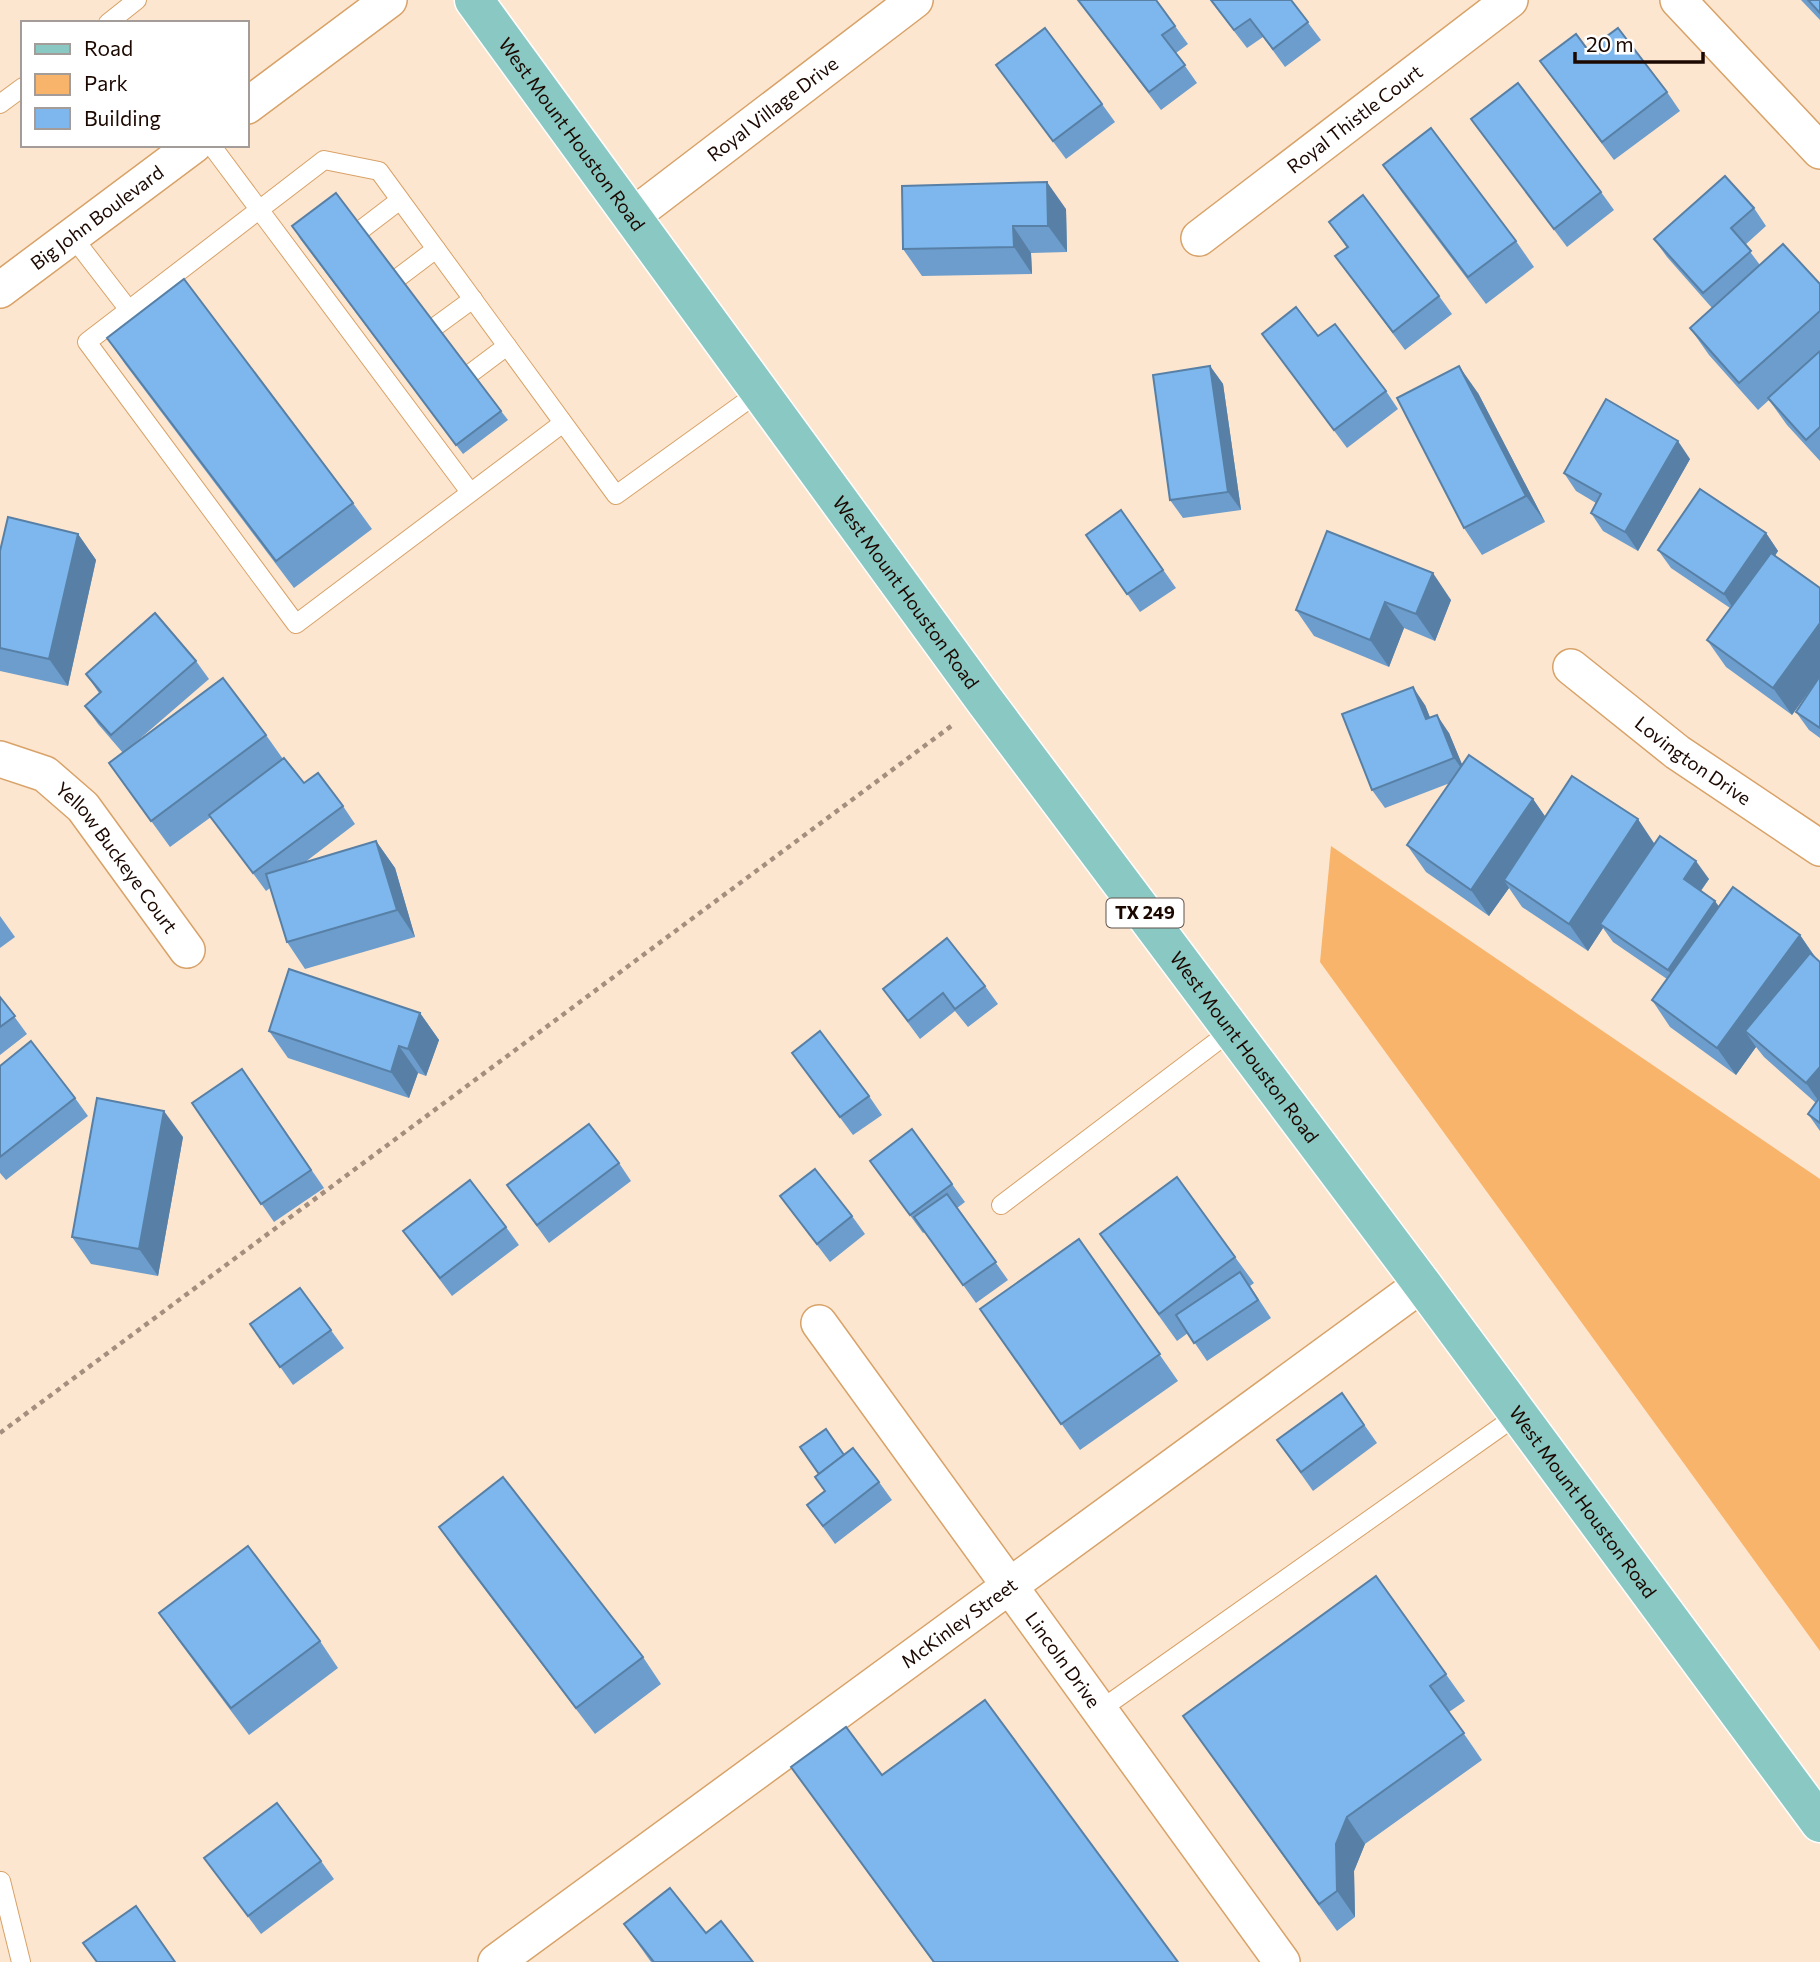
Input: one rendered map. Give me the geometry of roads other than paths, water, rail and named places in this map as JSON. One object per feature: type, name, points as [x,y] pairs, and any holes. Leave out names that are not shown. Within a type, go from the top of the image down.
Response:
[{"type":"main road","name":"West Mount Houston Road","points":[[474,0],[985,701],[1519,1414],[1820,1823]]},
{"type":"street","points":[[248,105],[389,0]]},
{"type":"street","name":"Royal Village Drive","points":[[631,216],[915,0]]},
{"type":"street","name":"Royal Thistle Court","points":[[1199,238],[1510,0]]},
{"type":"street","points":[[1678,0],[1820,151]]},
{"type":"street","name":"Big John Boulevard","points":[[0,290],[191,147]]},
{"type":"street","name":"Lovington Drive","points":[[1571,667],[1677,752],[1820,848]]},
{"type":"street","name":"Yellow Buckeye Court","points":[[0,759],[45,774],[83,807],[187,950]]},
{"type":"street","name":"McKinley Street","points":[[496,1962],[1422,1284]]},
{"type":"street","name":"Lincoln Drive","points":[[819,1323],[1282,1962]]},
{"type":"lane","points":[[111,21],[137,0]]},
{"type":"lane","points":[[0,104],[21,88]]},
{"type":"lane","points":[[212,147],[259,210],[311,266],[385,364],[420,411],[470,492]]},
{"type":"lane","points":[[563,423],[296,624],[87,342],[324,160],[379,171],[616,495],[759,392]]},
{"type":"lane","points":[[362,229],[400,200]]},
{"type":"lane","points":[[72,236],[129,310]]},
{"type":"lane","points":[[399,277],[436,249]]},
{"type":"lane","points":[[436,326],[473,299]]},
{"type":"lane","points":[[471,373],[507,346]]},
{"type":"lane","points":[[1001,1205],[1232,1030]]},
{"type":"lane","points":[[1100,1710],[1519,1414]]},
{"type":"lane","points":[[1,1881],[21,1962]]}]
